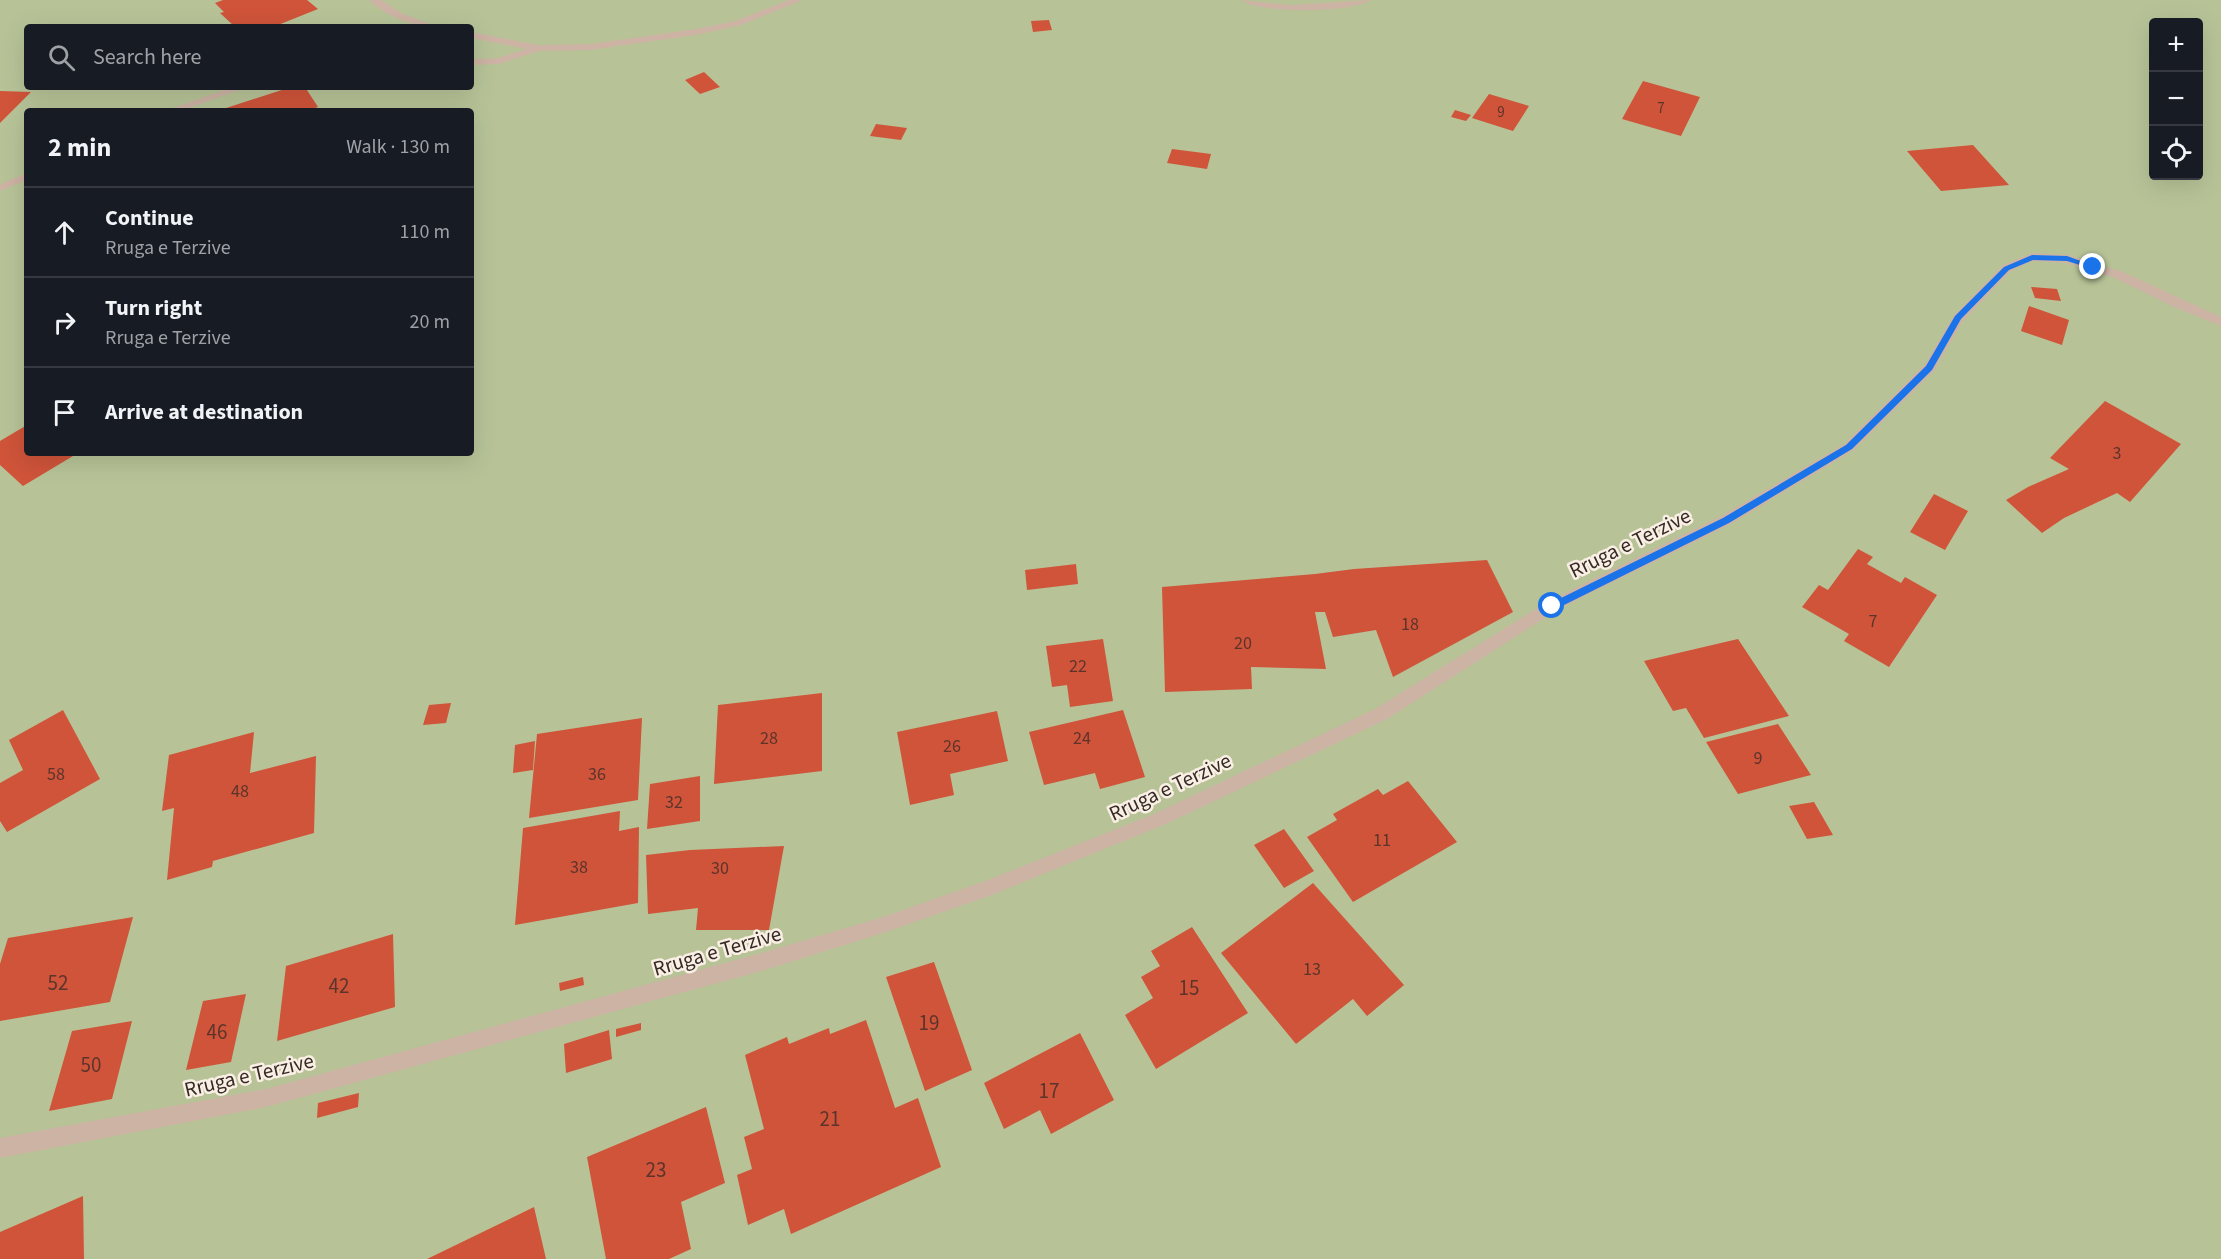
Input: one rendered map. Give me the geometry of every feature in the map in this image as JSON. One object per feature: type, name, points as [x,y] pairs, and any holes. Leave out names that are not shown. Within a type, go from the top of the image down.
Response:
[{"type":"street","points":[[374,0],[400,16],[425,24]]},
{"type":"street","points":[[474,36],[538,48],[590,48],[696,32],[738,22],[798,0]]},
{"type":"street","points":[[1245,0],[1267,6],[1289,7],[1317,7],[1366,0]]},
{"type":"street","points":[[474,62],[499,61],[538,48]]},
{"type":"street","points":[[178,108],[234,90]]},
{"type":"street","points":[[0,188],[24,177]]},
{"type":"street","name":"Rruga e Terzive","points":[[0,1148],[266,1098],[765,961],[883,925],[989,888],[1160,819],[1381,714],[1552,606],[1726,520],[1849,447],[1929,368],[1958,318],[2007,268],[2032,257],[2067,259],[2119,275],[2221,322]]},
{"type":"green space","points":[[0,0],[2221,0],[2221,1259],[0,1259]]},
{"type":"building","points":[[223,0],[307,0],[318,9],[280,24],[232,24],[220,13],[224,12],[215,3]]},
{"type":"building","points":[[1049,20],[1052,30],[1033,32],[1031,21]]},
{"type":"building","points":[[704,72],[720,87],[700,94],[685,80]]},
{"type":"building","points":[[1643,81],[1700,97],[1681,136],[1622,119]]},
{"type":"building","points":[[282,90],[307,90],[318,107],[315,108],[226,108]]},
{"type":"building","points":[[0,91],[31,92],[0,123]]},
{"type":"building","points":[[1489,94],[1529,106],[1513,131],[1472,118]]},
{"type":"building","points":[[1455,110],[1471,115],[1466,121],[1451,117]]},
{"type":"building","points":[[876,124],[907,128],[901,140],[870,136]]},
{"type":"building","points":[[1973,145],[2009,185],[1941,191],[1907,151]]},
{"type":"building","points":[[1172,149],[1211,154],[1207,169],[1167,163]]},
{"type":"building","points":[[2031,287],[2057,289],[2061,301],[2035,298]]},
{"type":"building","points":[[2029,306],[2069,320],[2062,345],[2021,331]]},
{"type":"building","points":[[2105,401],[2181,444],[2130,502],[2117,493],[2064,518],[2042,533],[2006,500],[2028,487],[2069,469],[2050,458]]},
{"type":"building","points":[[24,427],[24,456],[73,456],[23,486],[0,465],[0,441]]},
{"type":"building","points":[[1934,494],[1968,511],[1945,550],[1910,532]]},
{"type":"building","points":[[1858,549],[1873,557],[1867,564],[1901,583],[1905,577],[1937,595],[1889,667],[1844,641],[1849,634],[1802,607],[1819,585],[1828,590]]},
{"type":"building","points":[[1487,560],[1513,612],[1393,677],[1376,630],[1333,637],[1325,612],[1315,612],[1326,669],[1251,667],[1252,689],[1165,692],[1162,587],[1354,569]]},
{"type":"building","points":[[1076,564],[1078,584],[1027,590],[1025,570]]},
{"type":"building","points":[[1103,639],[1113,701],[1070,707],[1067,685],[1052,687],[1046,646]]},
{"type":"building","points":[[1738,639],[1789,716],[1704,738],[1686,708],[1673,711],[1644,661]]},
{"type":"building","points":[[822,693],[822,771],[714,784],[718,705]]},
{"type":"building","points":[[451,703],[446,723],[423,725],[429,705]]},
{"type":"building","points":[[63,710],[100,779],[7,832],[0,821],[0,783],[23,770],[9,740]]},
{"type":"building","points":[[1123,710],[1145,777],[1100,789],[1095,773],[1044,785],[1029,732]]},
{"type":"building","points":[[997,711],[1008,761],[950,774],[954,795],[910,805],[897,732]]},
{"type":"building","points":[[642,718],[638,800],[529,818],[537,734]]},
{"type":"building","points":[[1778,724],[1811,775],[1738,794],[1706,742]]},
{"type":"building","points":[[254,732],[250,773],[316,756],[314,833],[213,861],[212,867],[167,880],[174,808],[162,811],[169,755]]},
{"type":"building","points":[[535,741],[533,770],[513,773],[515,745]]},
{"type":"building","points":[[700,776],[700,821],[647,829],[650,784]]},
{"type":"building","points":[[1408,781],[1457,842],[1353,902],[1307,837],[1337,820],[1333,814],[1378,789],[1383,795]]},
{"type":"building","points":[[1814,802],[1833,835],[1807,839],[1789,806]]},
{"type":"building","points":[[620,811],[619,831],[639,827],[638,903],[515,925],[523,828]]},
{"type":"building","points":[[1284,829],[1314,871],[1284,888],[1254,845]]},
{"type":"building","points":[[784,846],[769,930],[696,930],[698,908],[648,914],[646,855],[690,850]]},
{"type":"building","points":[[1313,883],[1404,985],[1367,1016],[1353,999],[1296,1044],[1221,953]]},
{"type":"building","points":[[133,917],[110,1002],[0,1021],[0,964],[8,938]]},
{"type":"building","points":[[1192,927],[1248,1013],[1156,1069],[1125,1015],[1153,998],[1141,977],[1160,966],[1151,951]]},
{"type":"building","points":[[393,934],[395,1007],[277,1041],[286,966]]},
{"type":"building","points":[[934,962],[972,1070],[925,1091],[886,977]]},
{"type":"building","points":[[583,977],[584,985],[560,991],[559,983]]},
{"type":"building","points":[[246,994],[231,1062],[186,1070],[203,1001]]},
{"type":"building","points":[[866,1020],[895,1108],[918,1098],[941,1167],[791,1234],[784,1209],[748,1225],[737,1175],[752,1169],[744,1137],[764,1129],[745,1055],[787,1037],[789,1044],[829,1028],[830,1034]]},
{"type":"building","points":[[132,1021],[112,1099],[49,1111],[72,1031]]},
{"type":"building","points":[[641,1023],[641,1030],[616,1037],[616,1029]]},
{"type":"building","points":[[609,1030],[612,1059],[566,1073],[564,1044]]},
{"type":"building","points":[[1080,1033],[1114,1100],[1051,1134],[1040,1110],[1004,1129],[984,1083]]},
{"type":"building","points":[[359,1093],[358,1107],[317,1118],[318,1103]]},
{"type":"building","points":[[706,1107],[725,1183],[681,1202],[691,1249],[669,1259],[606,1259],[587,1157]]},
{"type":"building","points":[[83,1196],[84,1259],[0,1259],[0,1232]]},
{"type":"building","points":[[534,1207],[546,1259],[427,1259]]},
{"type":"route","points":[[1552,606],[1726,520],[1849,447],[1929,368],[1958,318],[2007,268],[2032,257],[2067,259],[2093,267]]}]
